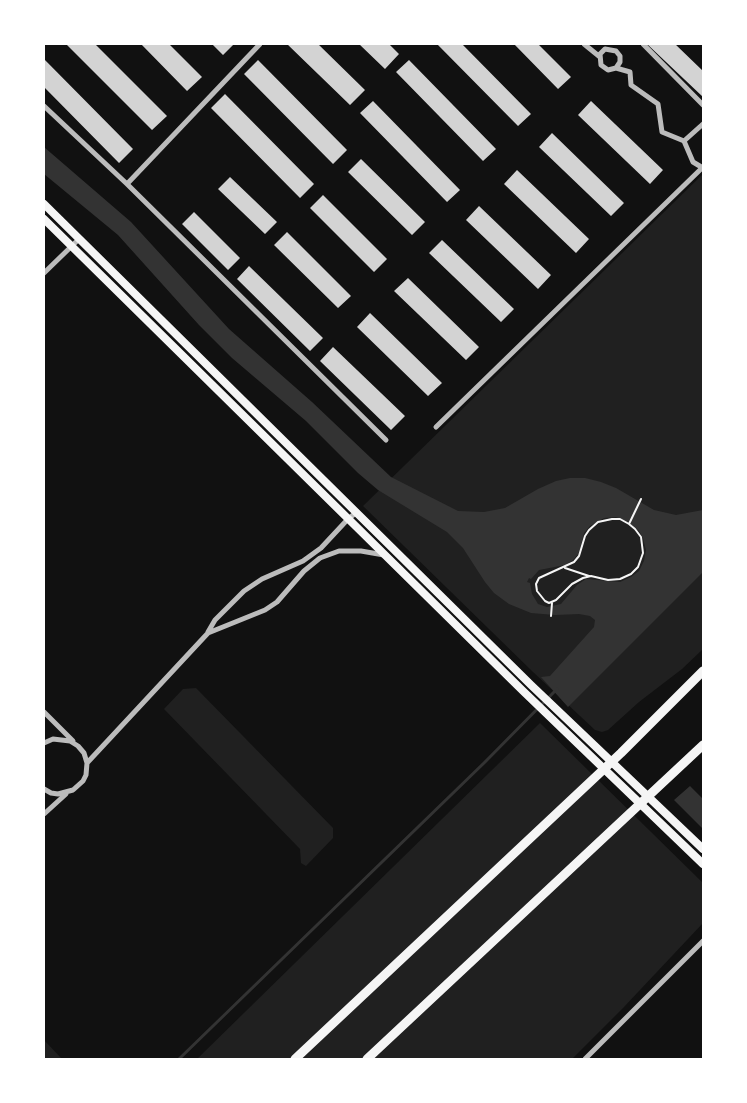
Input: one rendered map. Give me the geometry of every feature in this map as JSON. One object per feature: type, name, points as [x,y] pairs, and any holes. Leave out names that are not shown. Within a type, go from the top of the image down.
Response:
[{"type":"main road","points":[[44,204],[567,719],[612,761],[653,793],[703,849]]},
{"type":"main road","points":[[44,219],[522,692],[703,864]]},
{"type":"main road","points":[[295,1059],[621,753],[642,730],[703,672]]},
{"type":"main road","points":[[367,1059],[703,745]]},
{"type":"street","points":[[126,184],[260,44]]},
{"type":"street","points":[[584,44],[600,57]]},
{"type":"street","points":[[643,44],[703,105]]},
{"type":"street","points":[[436,427],[703,168],[692,162],[684,141],[662,132],[658,104],[631,85],[630,72],[616,68],[608,70],[601,65],[600,54],[605,49],[616,51],[620,56],[620,62],[616,68]]},
{"type":"street","points":[[44,106],[386,440]]},
{"type":"street","points":[[684,141],[703,124]]},
{"type":"street","points":[[44,273],[79,239]]},
{"type":"street","points":[[87,763],[208,632],[215,620],[244,591],[262,579],[303,561],[321,548],[357,512]]},
{"type":"street","points":[[208,632],[265,610],[276,602],[304,571],[320,558],[339,551],[361,550],[384,555]]},
{"type":"street","points":[[44,712],[84,753],[87,763],[86,775],[83,781],[44,814]]},
{"type":"street","points":[[44,743],[53,739],[66,739],[78,746]]},
{"type":"street","points":[[44,789],[52,793],[68,793]]},
{"type":"street","points":[[585,1059],[703,941]]},
{"type":"path","points":[[628,524],[641,500]]},
{"type":"path","points":[[552,604],[545,601],[538,594],[536,588],[537,581],[542,575],[574,562],[586,532],[598,522],[616,518],[635,529],[642,541],[643,553],[638,567],[631,574],[620,579],[608,580],[563,568]]},
{"type":"path","points":[[552,616],[552,604],[575,582],[591,576]]},
{"type":"shaded area","points":[[44,147],[131,222],[229,329],[312,402],[391,477],[458,511],[484,512],[505,508],[538,489],[556,481],[570,478],[585,478],[601,482],[616,488],[654,510],[676,515],[703,510],[703,572],[568,707],[541,677],[550,676],[594,627],[595,620],[590,616],[579,614],[531,613],[509,604],[494,593],[463,548],[447,532],[378,490],[358,473],[306,421],[232,358],[199,325],[118,235],[44,174]],"holes":[[[616,517],[629,523],[639,531],[646,550],[644,561],[639,571],[620,582],[586,579],[577,585],[561,604],[547,607],[538,604],[532,594],[530,583],[527,582],[529,578],[531,579],[539,570],[565,565],[573,560],[579,553],[584,533],[590,526],[604,518]]]},
{"type":"shaded area","points":[[703,174],[703,649],[682,669],[639,702],[608,730],[602,732],[595,730],[533,672],[363,506]]},
{"type":"shaded area","points":[[196,688],[333,828],[333,838],[306,866],[301,863],[300,849],[164,709],[183,689]]},
{"type":"shaded area","points":[[540,723],[703,883],[703,923],[572,1059],[197,1059]]},
{"type":"shaded area","points":[[690,786],[703,799],[703,829],[674,800]]},
{"type":"shaded area","points":[[44,1040],[62,1059],[44,1059]]},
{"type":"building","points":[[66,44],[95,44],[167,116],[152,130]]},
{"type":"building","points":[[141,44],[169,44],[202,77],[187,91]]},
{"type":"building","points":[[212,44],[234,44],[223,55]]},
{"type":"building","points":[[287,44],[318,44],[365,90],[350,105]]},
{"type":"building","points":[[359,44],[389,44],[399,54],[385,69]]},
{"type":"building","points":[[437,44],[462,44],[531,114],[518,126]]},
{"type":"building","points":[[514,44],[538,44],[571,77],[558,89]]},
{"type":"building","points":[[647,44],[675,44],[703,71],[703,97]]},
{"type":"building","points":[[44,59],[133,149],[119,163],[44,87]]},
{"type":"building","points":[[258,60],[347,150],[333,164],[244,74]]},
{"type":"building","points":[[409,60],[496,149],[483,161],[396,72]]},
{"type":"building","points":[[225,94],[314,184],[300,198],[211,108]]},
{"type":"building","points":[[373,101],[460,190],[447,202],[360,113]]},
{"type":"building","points":[[591,101],[663,170],[650,184],[578,115]]},
{"type":"building","points":[[552,133],[624,203],[611,216],[539,147]]},
{"type":"building","points":[[361,159],[425,222],[412,235],[348,172]]},
{"type":"building","points":[[517,170],[589,239],[576,253],[504,184]]},
{"type":"building","points":[[230,177],[277,222],[265,234],[218,189]]},
{"type":"building","points":[[323,195],[387,259],[374,272],[310,208]]},
{"type":"building","points":[[479,206],[551,275],[538,289],[466,220]]},
{"type":"building","points":[[194,212],[240,258],[228,270],[182,224]]},
{"type":"building","points":[[287,232],[351,296],[338,308],[274,245]]},
{"type":"building","points":[[442,240],[514,309],[501,322],[429,253]]},
{"type":"building","points":[[249,266],[323,338],[310,351],[237,279]]},
{"type":"building","points":[[408,278],[479,347],[466,360],[394,291]]},
{"type":"building","points":[[370,313],[442,383],[428,396],[357,327]]},
{"type":"building","points":[[333,347],[405,416],[391,430],[320,361]]},
{"type":"waterway","points":[[179,1059],[485,762],[557,689]]}]
